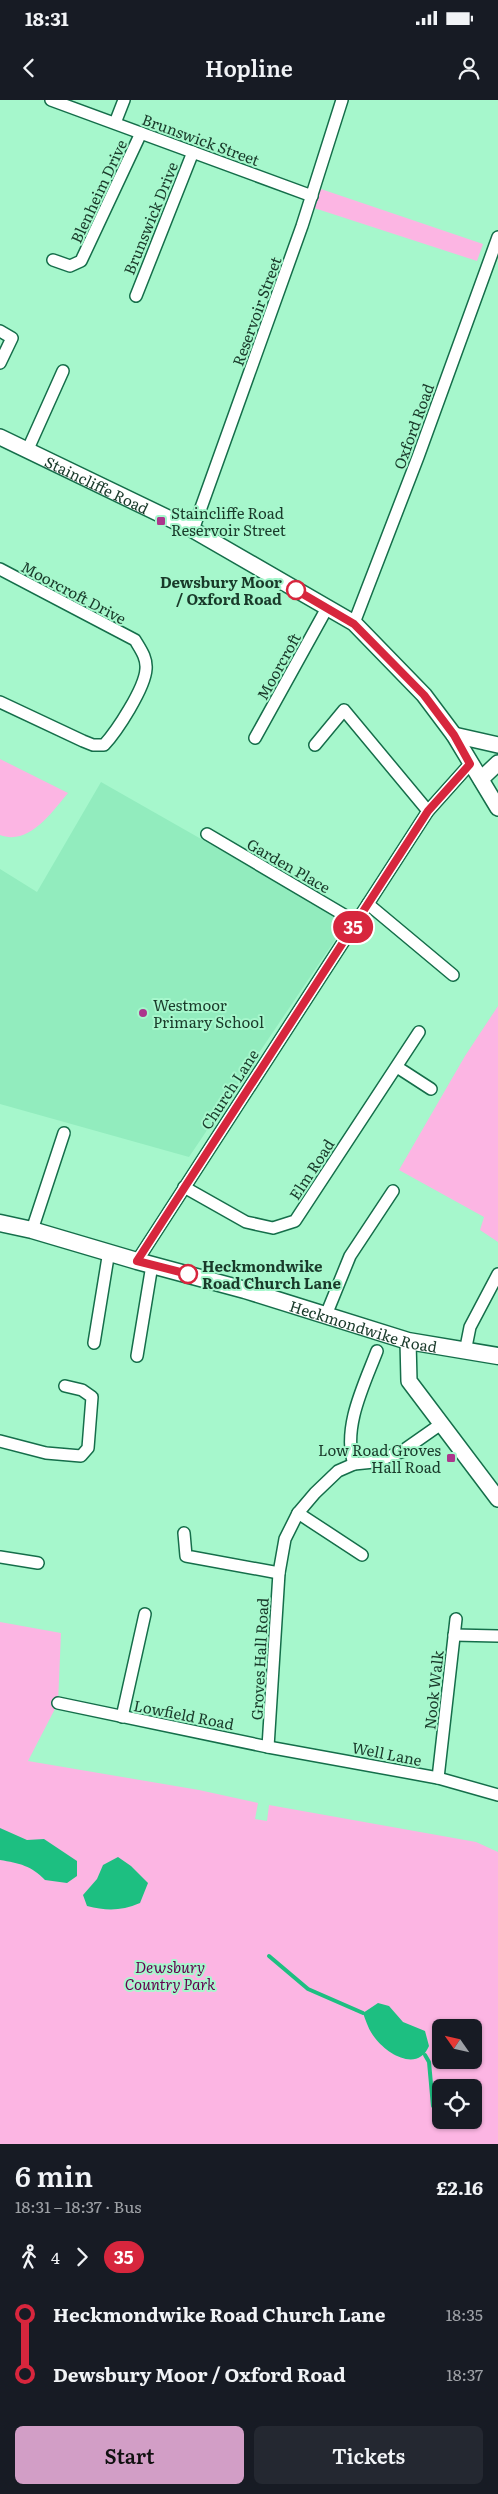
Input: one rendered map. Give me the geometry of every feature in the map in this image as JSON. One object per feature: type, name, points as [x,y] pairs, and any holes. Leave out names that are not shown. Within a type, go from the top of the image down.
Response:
[{"type":"main road","name":"Heckmondwike Road","points":[[0,1223],[109,1251],[145,1263],[245,1290],[408,1341],[498,1356]]},
{"type":"street","name":"Brunswick Street","points":[[51,100],[312,196]]},
{"type":"street","points":[[115,123],[124,100]]},
{"type":"street","name":"Reservoir Street","points":[[193,530],[312,196],[342,100]]},
{"type":"street","name":"Blenheim Drive","points":[[54,260],[70,266],[82,261],[141,133]]},
{"type":"street","name":"Brunswick Drive","points":[[136,296],[193,152]]},
{"type":"street","name":"Oxford Road","points":[[354,624],[418,458],[498,237]]},
{"type":"street","points":[[486,271],[498,275]]},
{"type":"street","points":[[0,332],[12,338],[0,363]]},
{"type":"street","points":[[28,449],[63,371]]},
{"type":"street","name":"Staincliffe Road","points":[[0,437],[193,530],[354,624],[424,695],[454,735],[498,808]]},
{"type":"street","name":"Moorcroft Drive","points":[[0,569],[135,640],[145,656],[146,670],[134,701],[113,735],[104,745],[88,743],[0,702]]},
{"type":"street","name":"Moorcroft","points":[[254,738],[328,608]]},
{"type":"street","points":[[315,745],[344,710],[428,811]]},
{"type":"street","points":[[454,735],[498,745]]},
{"type":"street","points":[[481,779],[498,762]]},
{"type":"street","name":"Church Lane","points":[[145,1263],[184,1187],[428,811],[470,764]]},
{"type":"street","name":"Garden Place","points":[[207,834],[356,922]]},
{"type":"street","points":[[368,904],[453,975]]},
{"type":"street","name":"Elm Road","points":[[184,1187],[246,1222],[273,1228],[295,1221],[419,1032]]},
{"type":"street","points":[[397,1067],[431,1088]]},
{"type":"street","points":[[32,1230],[64,1133]]},
{"type":"street","points":[[326,1316],[350,1256],[393,1191]]},
{"type":"street","points":[[94,1342],[109,1251]]},
{"type":"street","points":[[137,1356],[145,1263]]},
{"type":"street","points":[[465,1352],[470,1327],[498,1274]]},
{"type":"street","points":[[408,1341],[409,1381],[498,1499]]},
{"type":"street","points":[[354,1464],[350,1444],[351,1430],[363,1388],[377,1351]]},
{"type":"street","points":[[0,1441],[46,1453],[81,1456],[88,1448],[92,1397],[82,1390],[65,1386]]},
{"type":"street","name":"Groves Hall Road","points":[[268,1747],[279,1573],[285,1539],[298,1513],[338,1471],[354,1464],[374,1462],[401,1452],[441,1424]]},
{"type":"street","points":[[298,1513],[362,1554]]},
{"type":"street","points":[[184,1533],[186,1556],[279,1573]]},
{"type":"street","points":[[0,1557],[38,1563]]},
{"type":"street","name":"Lowfield Road","points":[[122,1717],[145,1614]]},
{"type":"street","name":"Nook Walk","points":[[438,1778],[456,1619]]},
{"type":"street","name":"Nook Walk","points":[[454,1635],[498,1636]]},
{"type":"street","name":"Lowfield Road","points":[[58,1703],[268,1747]]},
{"type":"street","name":"Well Lane","points":[[268,1747],[438,1778],[498,1794]]},
{"type":"shaded area","name":"Westmoor Primary School","points":[[101,782],[347,922],[189,1157],[0,1104],[0,869],[37,892]]},
{"type":"shaded area","points":[[0,1828],[27,1840],[44,1839],[77,1861],[77,1876],[67,1883],[45,1880],[35,1871],[25,1866],[0,1860]]},
{"type":"shaded area","points":[[118,1857],[131,1866],[148,1883],[140,1903],[127,1908],[114,1909],[87,1906],[83,1895],[97,1879],[103,1865]]},
{"type":"shaded area","points":[[378,2003],[389,2006],[403,2022],[425,2031],[429,2046],[424,2054],[418,2058],[403,2058],[387,2050],[375,2038],[363,2013]]},
{"type":"green space","points":[[315,187],[483,244],[477,261],[308,206]]},
{"type":"green space","points":[[0,759],[68,793],[47,818],[30,832],[21,836],[0,835]]},
{"type":"green space","points":[[498,1006],[498,1242],[480,1230],[484,1217],[399,1170],[465,1056]]},
{"type":"green space","name":"Dewsbury Country Park","points":[[0,1622],[61,1633],[58,1703],[28,1761],[199,1790],[258,1803],[255,1819],[267,1821],[269,1805],[476,1842],[498,1852],[498,2144],[0,2144]]},
{"type":"waterway","points":[[269,1956],[308,1989],[363,2013]]},
{"type":"waterway","points":[[425,2055],[429,2062],[432,2095]]},
{"type":"bus line","name":"35","points":[[188,1274],[137,1261],[428,811],[470,764],[454,735],[424,695],[354,624],[296,590]]},
{"type":"place","name":"Staincliffe Road Reservoir Street","points":[[161,521]]},
{"type":"place","name":"Dewsbury Moor / Oxford Road","points":[[296,590]]},
{"type":"place","name":"Westmoor Primary School","points":[[143,1013]]},
{"type":"place","name":"Heckmondwike Road Church Lane","points":[[188,1274]]},
{"type":"place","name":"Low Road Groves Hall Road","points":[[451,1458]]}]
